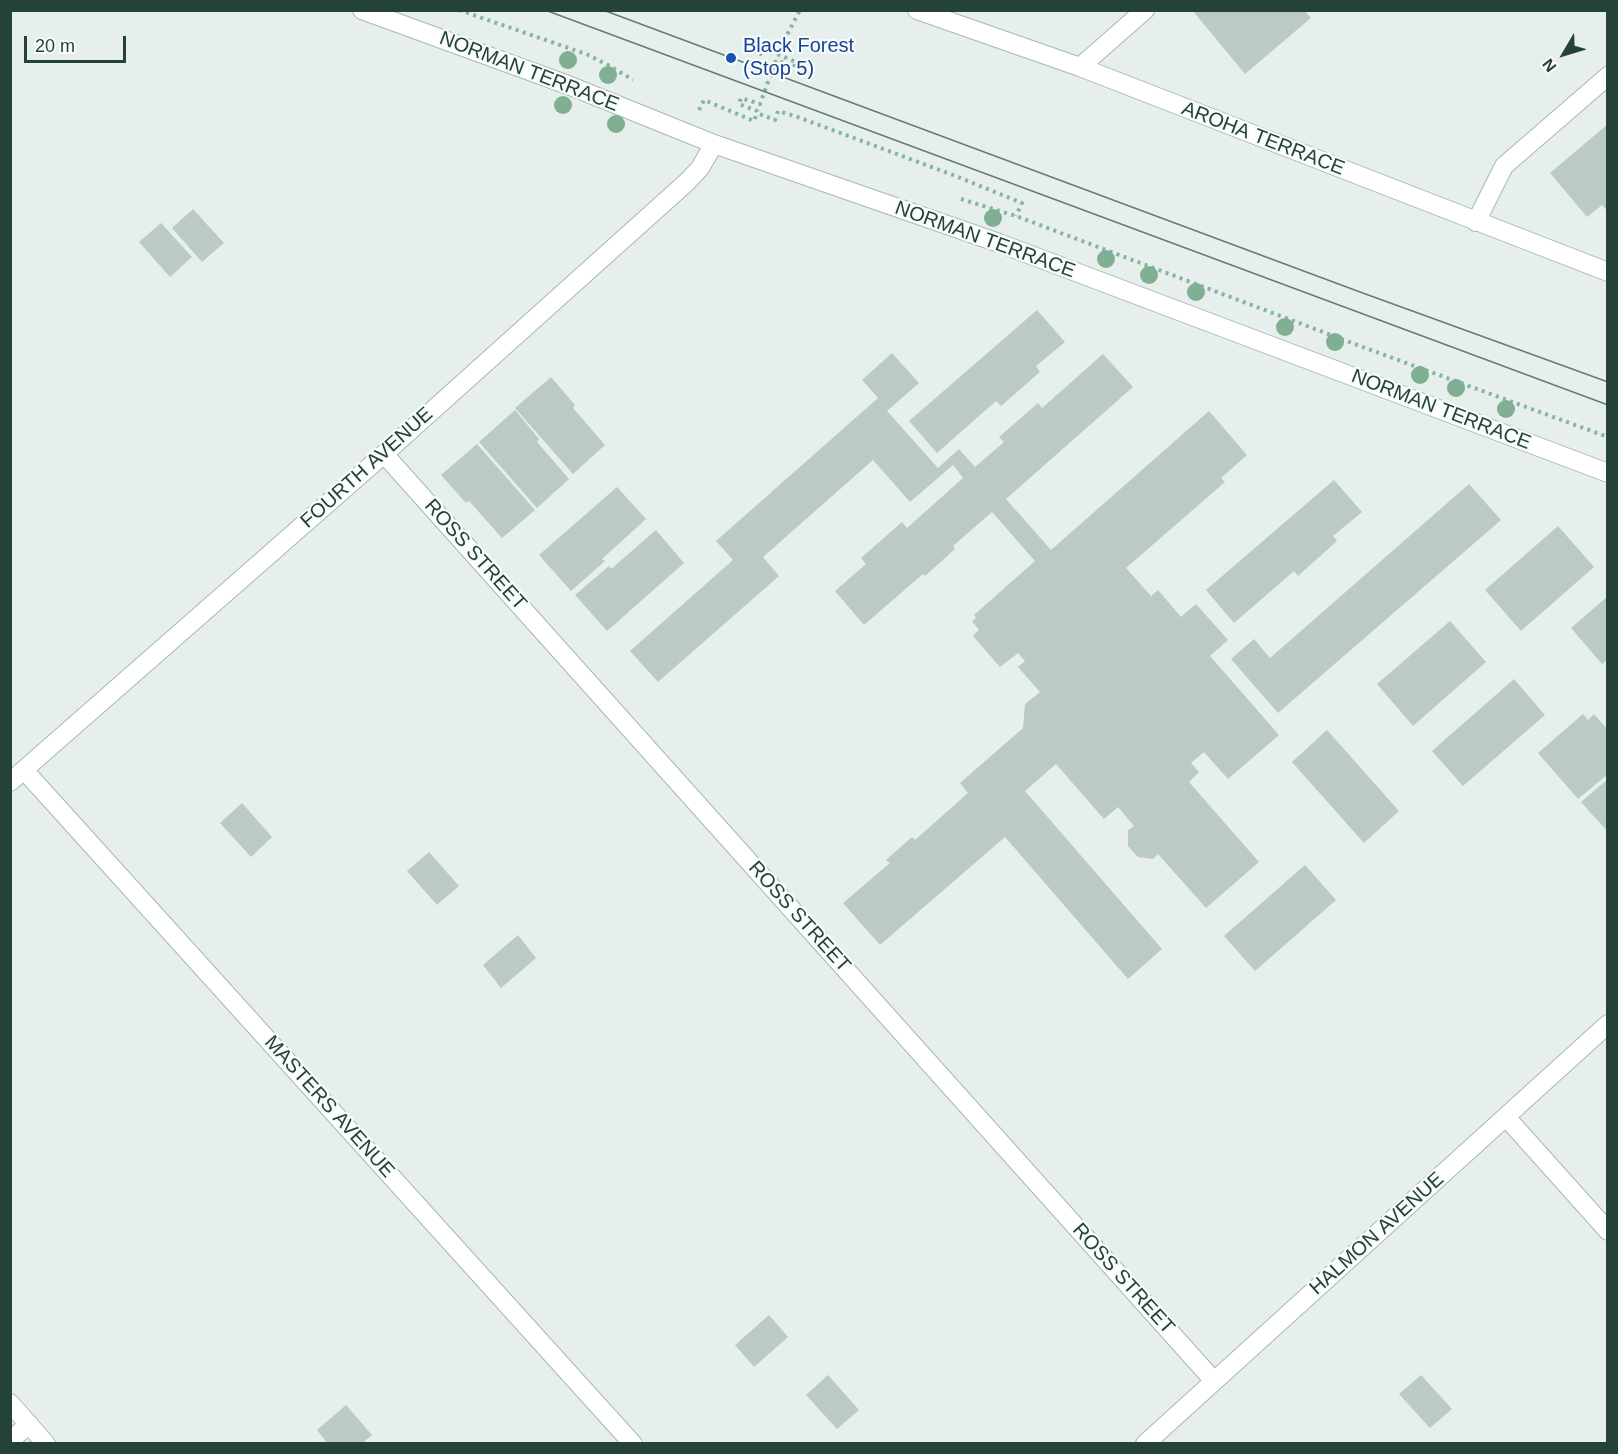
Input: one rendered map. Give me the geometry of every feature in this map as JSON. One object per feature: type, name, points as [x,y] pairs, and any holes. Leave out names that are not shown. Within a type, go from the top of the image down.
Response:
[{"type":"street","name":"NORMAN TERRACE","points":[[362,10],[567,85],[714,144],[999,243],[1608,473]]},
{"type":"street","name":"AROHA TERRACE","points":[[917,10],[1080,67],[1608,272]]},
{"type":"street","points":[[1080,67],[1145,10]]},
{"type":"street","points":[[1476,222],[1504,166],[1608,76]]},
{"type":"street","name":"FOURTH AVENUE","points":[[10,782],[384,454],[688,181],[700,168],[714,144]]},
{"type":"street","name":"ROSS STREET","points":[[384,454],[1214,1381]]},
{"type":"street","name":"MASTERS AVENUE","points":[[24,770],[633,1443]]},
{"type":"street","name":"HALMON AVENUE","points":[[1145,1443],[1608,1024]]},
{"type":"street","points":[[1506,1117],[1608,1232]]},
{"type":"street","points":[[10,1403],[46,1443]]},
{"type":"street","points":[[10,1441],[29,1424]]},
{"type":"path","points":[[777,54],[800,10]]},
{"type":"path","points":[[753,51],[760,54],[763,48],[796,62],[794,67],[776,60],[760,104],[741,98],[739,104],[775,120],[778,111],[795,116],[1022,203],[1017,216]]},
{"type":"path","points":[[699,110],[704,100],[754,121],[756,112]]},
{"type":"building","points":[[1192,10],[1304,10],[1311,18],[1245,74]]},
{"type":"building","points":[[1608,124],[1608,212],[1602,205],[1587,217],[1550,173]]},
{"type":"building","points":[[193,209],[224,243],[202,262],[172,228]]},
{"type":"building","points":[[161,223],[192,257],[170,277],[139,242]]},
{"type":"building","points":[[1037,310],[1065,342],[1036,366],[1040,372],[1001,406],[996,401],[937,453],[909,421]]},
{"type":"building","points":[[892,353],[919,383],[887,411],[938,468],[959,449],[975,467],[1004,442],[999,437],[1038,403],[1042,408],[1103,354],[1133,387],[1006,499],[1051,550],[1209,411],[1247,455],[1221,478],[1225,482],[1126,568],[1151,596],[1158,590],[1181,617],[1196,604],[1228,640],[1210,656],[1279,735],[1228,779],[1204,752],[1191,763],[1199,772],[1189,782],[1259,862],[1206,908],[1158,854],[1153,859],[1138,857],[1128,846],[1128,830],[1134,826],[1118,807],[1104,819],[1056,764],[1025,791],[1162,949],[1128,979],[1005,837],[880,945],[843,903],[890,863],[886,860],[912,837],[915,840],[968,793],[960,783],[1023,728],[1025,704],[1040,692],[1018,667],[1025,661],[1018,653],[1000,667],[973,636],[979,630],[972,621],[976,618],[974,615],[1035,561],[992,512],[953,546],[955,549],[925,576],[923,574],[864,625],[835,591],[866,564],[861,558],[902,522],[907,528],[963,478],[953,465],[910,502],[873,460],[763,557],[779,576],[658,682],[630,651],[733,560],[716,541],[878,398],[862,380]]},
{"type":"building","points":[[551,377],[575,405],[573,408],[605,445],[573,474],[515,408]]},
{"type":"building","points":[[515,410],[539,439],[537,442],[569,479],[537,508],[479,442]]},
{"type":"building","points":[[477,444],[535,510],[502,538],[469,501],[466,503],[441,475]]},
{"type":"building","points":[[1334,480],[1362,512],[1333,536],[1337,541],[1298,576],[1294,571],[1234,623],[1206,590]]},
{"type":"building","points":[[1469,484],[1501,520],[1278,713],[1231,659],[1254,639],[1270,658]]},
{"type":"building","points":[[617,487],[646,519],[602,559],[605,561],[571,591],[539,555]]},
{"type":"building","points":[[1558,526],[1594,567],[1521,631],[1485,590]]},
{"type":"building","points":[[656,530],[684,563],[607,631],[575,595],[609,566],[611,569]]},
{"type":"building","points":[[1608,596],[1608,659],[1602,664],[1571,628]]},
{"type":"building","points":[[1450,621],[1486,662],[1413,726],[1377,684]]},
{"type":"building","points":[[1514,679],[1545,715],[1463,786],[1432,751]]},
{"type":"building","points":[[1583,714],[1588,720],[1594,714],[1608,730],[1608,774],[1578,799],[1538,753]]},
{"type":"building","points":[[1327,730],[1399,811],[1364,843],[1292,762]]},
{"type":"building","points":[[1608,779],[1608,832],[1581,802]]},
{"type":"building","points":[[242,803],[272,837],[251,857],[220,823]]},
{"type":"building","points":[[429,852],[459,886],[437,905],[407,871]]},
{"type":"building","points":[[1305,865],[1336,900],[1255,971],[1224,936]]},
{"type":"building","points":[[518,935],[536,958],[501,988],[483,965]]},
{"type":"building","points":[[769,1315],[788,1337],[754,1367],[735,1345]]},
{"type":"building","points":[[828,1375],[859,1410],[837,1429],[806,1395]]},
{"type":"building","points":[[1421,1375],[1452,1409],[1430,1428],[1399,1394]]},
{"type":"building","points":[[346,1405],[372,1435],[361,1444],[328,1444],[317,1430]]},
{"type":"tram line","points":[[545,10],[1608,405]]},
{"type":"tram line","points":[[603,10],[1608,382]]},
{"type":"place","name":"Black Forest (Stop 5)","points":[[731,58]]}]
